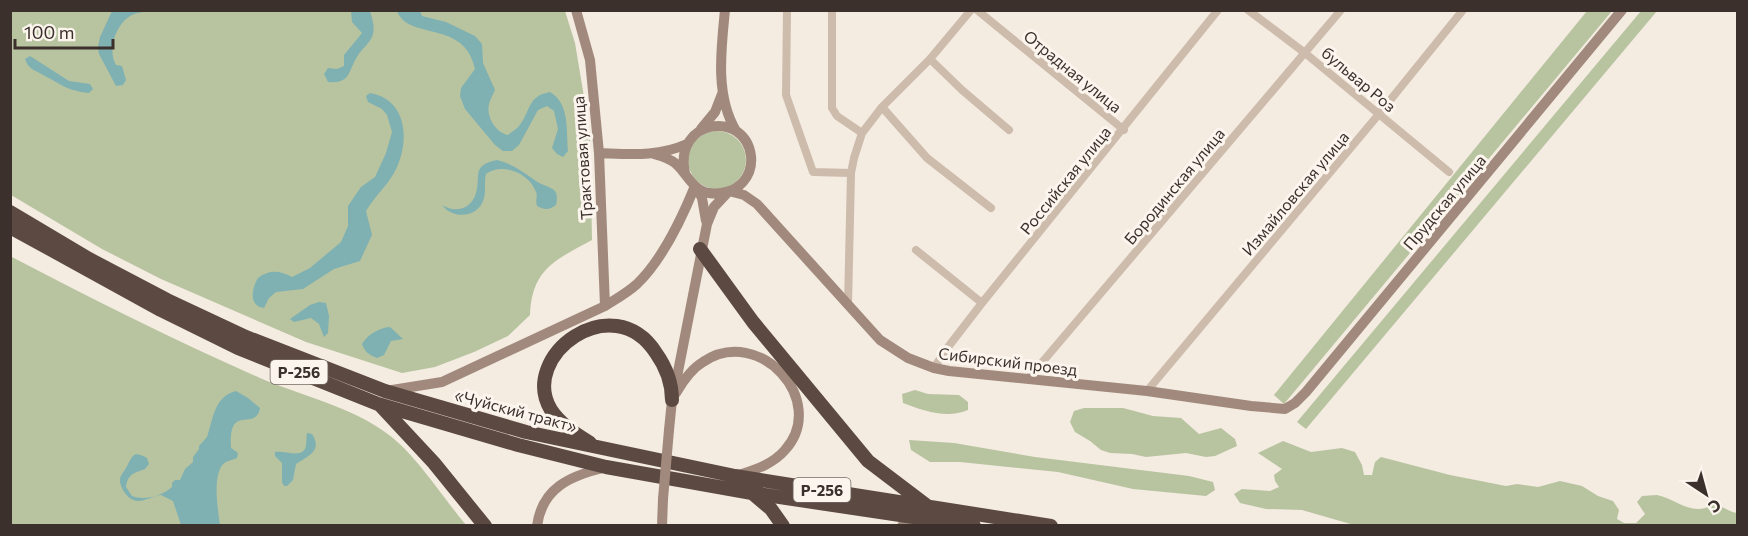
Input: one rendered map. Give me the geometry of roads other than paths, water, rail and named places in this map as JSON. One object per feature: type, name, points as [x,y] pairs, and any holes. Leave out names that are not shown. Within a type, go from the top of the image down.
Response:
[{"type":"highway","name":"«Чуйский тракт»","points":[[10,212],[89,259],[166,300],[246,337],[385,391],[526,432],[735,476],[927,512],[974,525]]},
{"type":"highway","name":"«Чуйский тракт»","points":[[10,227],[161,310],[238,348],[378,404],[518,446],[606,467],[752,493],[1051,525]]},
{"type":"highway","points":[[700,249],[753,322],[868,461],[927,512]]},
{"type":"highway","points":[[594,446],[557,417],[547,402],[545,394],[546,376],[553,359],[574,336],[609,324],[638,333],[649,343],[661,360],[668,378],[672,399]]},
{"type":"highway","points":[[378,404],[434,463],[485,525]]},
{"type":"highway","points":[[752,493],[771,509],[783,525]]},
{"type":"street","name":"Трактовая улица","points":[[576,10],[590,60],[599,153],[605,306]]},
{"type":"street","points":[[724,10],[722,93],[727,114],[736,132]]},
{"type":"street","points":[[787,10],[786,95],[813,172],[851,173]]},
{"type":"street","points":[[832,10],[832,108],[837,116],[862,133]]},
{"type":"street","points":[[848,306],[851,173],[862,133],[882,107],[930,59],[970,10]]},
{"type":"street","name":"Отрадная улица","points":[[977,10],[1124,130]]},
{"type":"street","name":"Российская улица","points":[[934,368],[982,303],[1124,130],[1218,10]]},
{"type":"street","name":"бульвар Роз","points":[[1248,10],[1305,53],[1449,172]]},
{"type":"street","name":"Бородинская улица","points":[[1028,379],[1341,10]]},
{"type":"street","name":"Измайловская улица","points":[[1147,391],[1463,10]]},
{"type":"street","name":"Прудская улица","points":[[1285,409],[1306,392],[1622,10]]},
{"type":"street","points":[[930,59],[1009,130]]},
{"type":"street","points":[[599,153],[654,154],[668,152],[687,144],[715,112],[722,93]]},
{"type":"street","points":[[882,107],[927,158],[991,208]]},
{"type":"street","points":[[662,525],[672,399],[700,249],[714,207],[740,184],[748,173],[751,158],[750,150],[742,136],[736,132],[719,126],[701,129]]},
{"type":"street","points":[[685,173],[683,157],[687,144]]},
{"type":"street","points":[[654,154],[671,160],[696,187],[702,198],[707,224]]},
{"type":"street","name":"Сибирский проезд","points":[[748,173],[751,190],[757,204]]},
{"type":"street","points":[[696,187],[711,193],[729,192]]},
{"type":"street","points":[[385,391],[442,382],[605,306],[632,288],[650,269],[696,187]]},
{"type":"street","name":"Сибирский проезд","points":[[729,192],[744,195],[757,204],[880,340],[896,352],[934,368],[1147,391],[1285,409]]},
{"type":"street","points":[[916,250],[982,303]]},
{"type":"street","points":[[672,399],[687,375],[702,362],[719,353],[734,351],[764,358],[782,373],[790,384],[797,406],[797,425],[791,441],[769,463],[735,476]]},
{"type":"street","points":[[537,525],[542,503],[558,486],[583,472],[606,467]]},
{"type":"street","points":[[902,525],[927,512]]},
{"type":"water","points":[[112,11],[151,11],[132,15],[121,24],[118,30],[113,45],[113,59],[116,65],[122,66],[126,80],[123,85],[116,86],[99,54],[98,47]]},
{"type":"water","points":[[351,11],[370,11],[373,34],[359,54],[348,76],[341,81],[328,82],[324,74],[328,68],[337,69],[344,66],[344,55],[362,33],[352,22]]},
{"type":"water","points":[[397,11],[420,11],[422,16],[446,22],[475,36],[482,44],[483,63],[495,90],[489,104],[489,114],[496,128],[504,134],[508,135],[518,127],[537,97],[550,92],[556,97],[564,110],[567,126],[568,151],[563,157],[552,148],[558,129],[554,111],[547,106],[538,110],[519,145],[512,151],[503,151],[495,145],[465,109],[460,96],[461,88],[475,69],[469,53],[460,43],[449,37],[412,26],[403,20]]},
{"type":"water","points":[[30,56],[69,81],[90,84],[93,89],[89,93],[81,92],[60,84],[30,67],[25,59]]},
{"type":"water","points":[[370,93],[383,97],[392,104],[403,125],[404,137],[399,162],[394,173],[366,211],[372,235],[360,261],[334,269],[303,289],[276,292],[269,298],[264,308],[259,307],[253,300],[254,287],[258,278],[275,272],[292,277],[310,268],[341,242],[348,226],[348,206],[361,187],[375,177],[386,153],[392,132],[387,115],[382,109],[368,102],[366,96]]},
{"type":"water","points":[[497,160],[513,166],[554,190],[557,195],[556,205],[547,209],[537,206],[536,192],[527,179],[514,171],[500,169],[486,174],[484,198],[477,210],[459,215],[452,213],[442,205],[457,209],[470,203],[476,193],[480,168]]},
{"type":"water","points":[[319,302],[326,303],[329,316],[328,333],[324,337],[319,324],[311,318],[294,322],[290,319],[310,305]]},
{"type":"water","points":[[390,327],[403,339],[391,341],[384,355],[377,358],[372,356],[364,349],[362,344],[364,340],[374,332]]},
{"type":"water","points":[[236,391],[260,408],[253,418],[238,422],[231,434],[231,448],[238,453],[237,458],[222,465],[217,480],[220,525],[181,525],[173,501],[161,495],[138,501],[128,497],[120,483],[120,478],[136,454],[147,458],[149,464],[128,479],[126,487],[132,496],[148,498],[168,490],[175,480],[180,480],[185,469],[193,462],[199,446],[207,437],[219,403]]},
{"type":"water","points":[[307,433],[312,434],[315,440],[315,449],[296,464],[293,480],[284,486],[282,463],[275,456],[275,452],[302,452],[306,447]]}]
